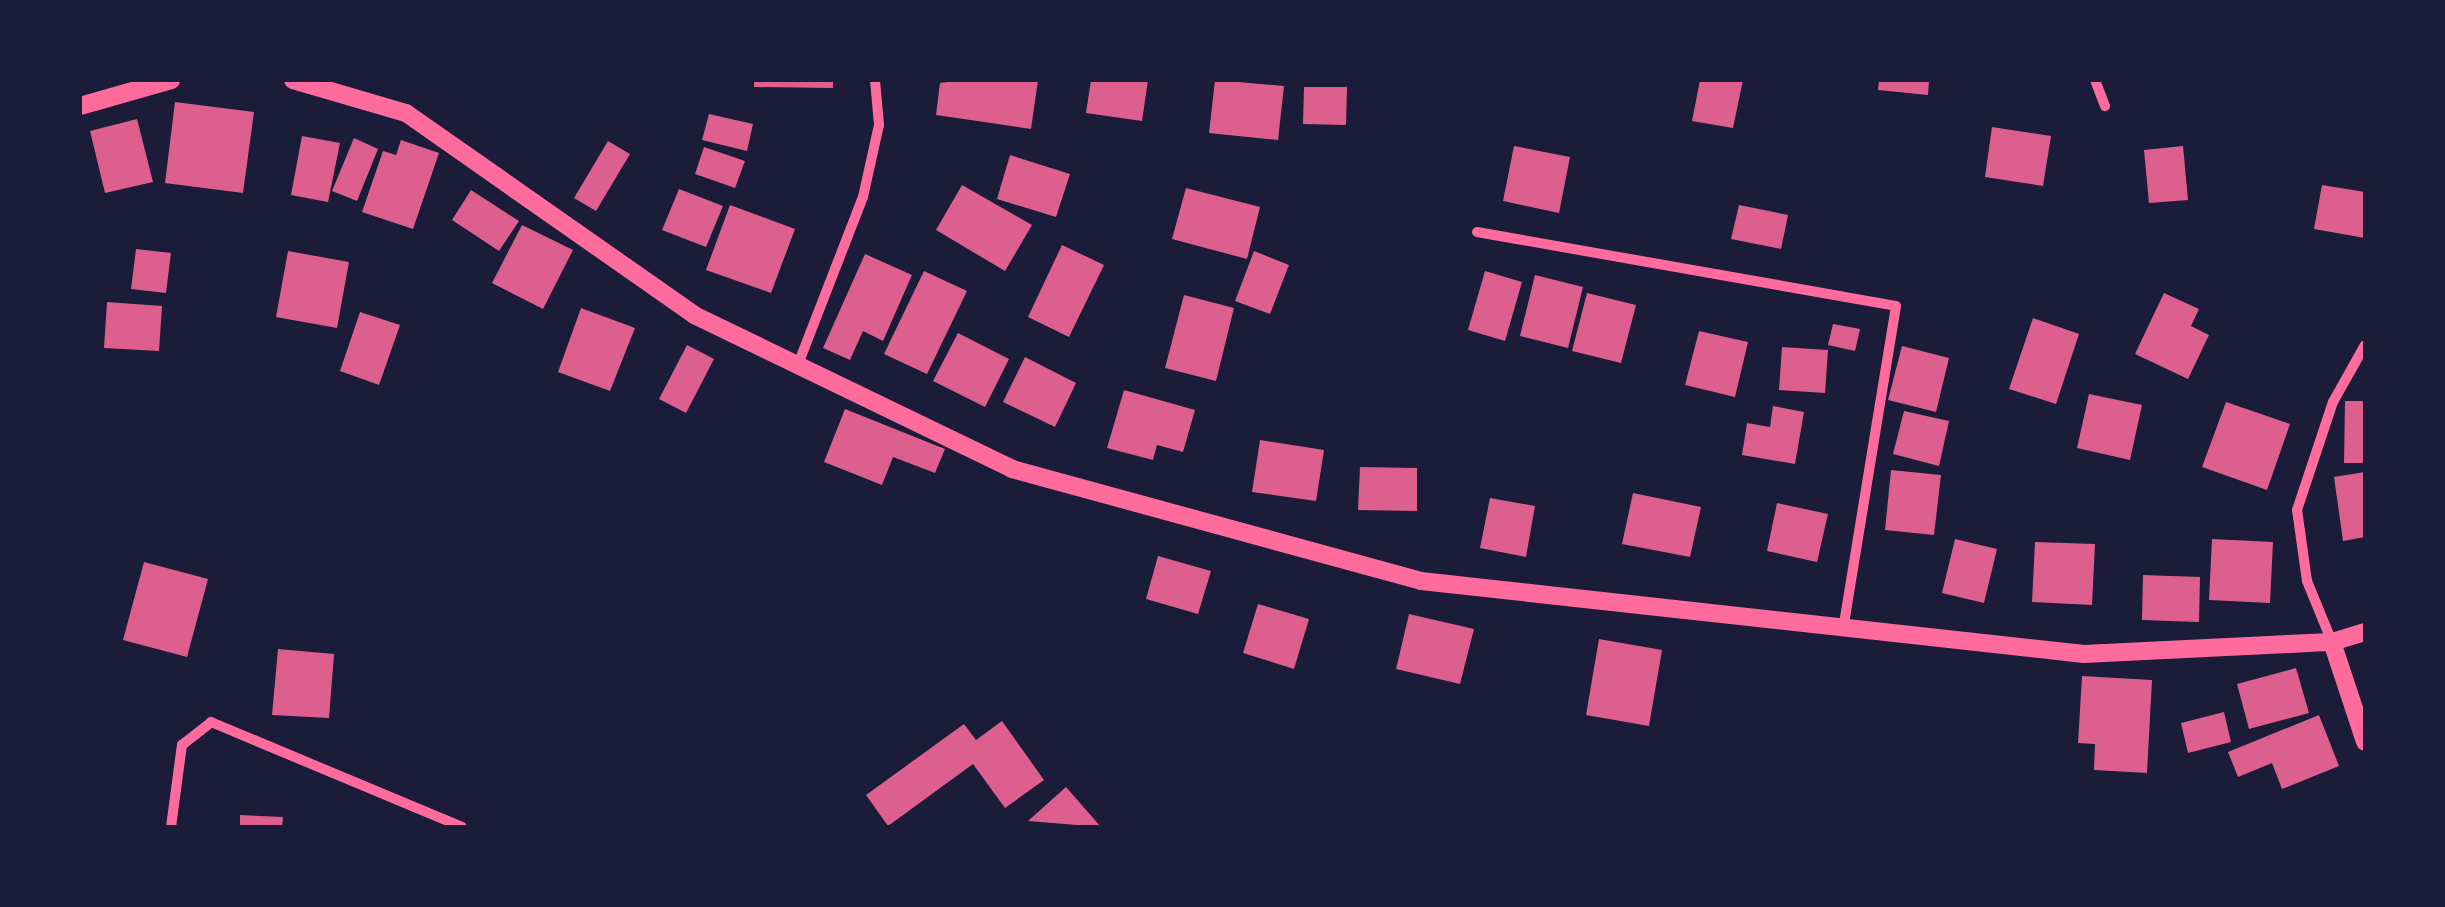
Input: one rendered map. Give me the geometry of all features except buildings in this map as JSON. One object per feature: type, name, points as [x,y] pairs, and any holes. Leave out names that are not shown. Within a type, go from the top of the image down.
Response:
[{"type":"street","points":[[80,106],[171,80]]},
{"type":"street","points":[[293,80],[406,112],[694,315],[1012,470],[1421,581],[2084,654],[2332,642],[2365,632]]},
{"type":"street","points":[[796,368],[864,197],[878,125],[875,80]]},
{"type":"street","points":[[2095,80],[2105,106]]},
{"type":"street","points":[[1477,232],[1896,306],[1843,629]]},
{"type":"street","points":[[2365,345],[2333,402],[2297,510],[2307,582],[2332,642],[2365,742]]},
{"type":"street","points":[[171,827],[182,745],[211,722],[462,827]]}]
